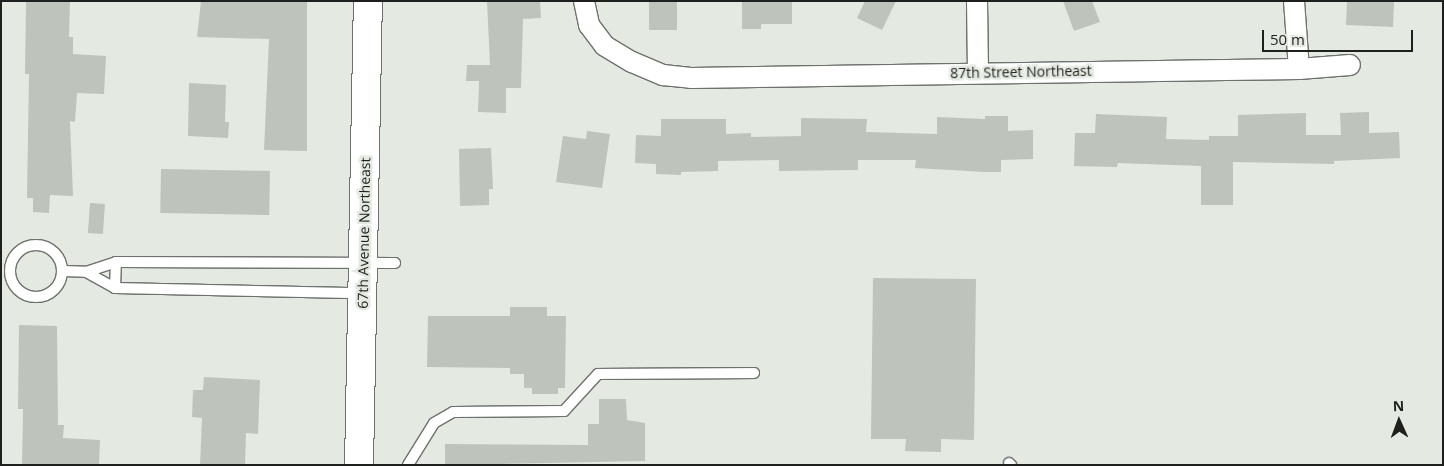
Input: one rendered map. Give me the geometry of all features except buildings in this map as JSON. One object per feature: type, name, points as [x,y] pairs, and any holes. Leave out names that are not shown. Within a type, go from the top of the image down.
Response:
[{"type":"main road","name":"67th Avenue Northeast","points":[[359,465],[368,1]]},
{"type":"street","name":"87th Street Northeast","points":[[584,1],[589,25],[605,46],[632,62],[663,75],[691,78],[1299,69],[1350,65]]},
{"type":"street","points":[[978,1],[978,73]]},
{"type":"street","points":[[1294,1],[1299,69]]},
{"type":"lane","points":[[32,244],[50,248],[62,262],[63,271],[61,280],[50,294],[32,297],[16,288],[10,271],[16,254],[32,244]]},
{"type":"lane","points":[[115,288],[116,262]]},
{"type":"lane","points":[[63,271],[86,272],[116,262],[396,263]]},
{"type":"lane","points":[[86,272],[115,288],[363,293]]},
{"type":"lane","points":[[408,465],[434,423],[453,412],[564,411],[598,374],[754,373]]}]
